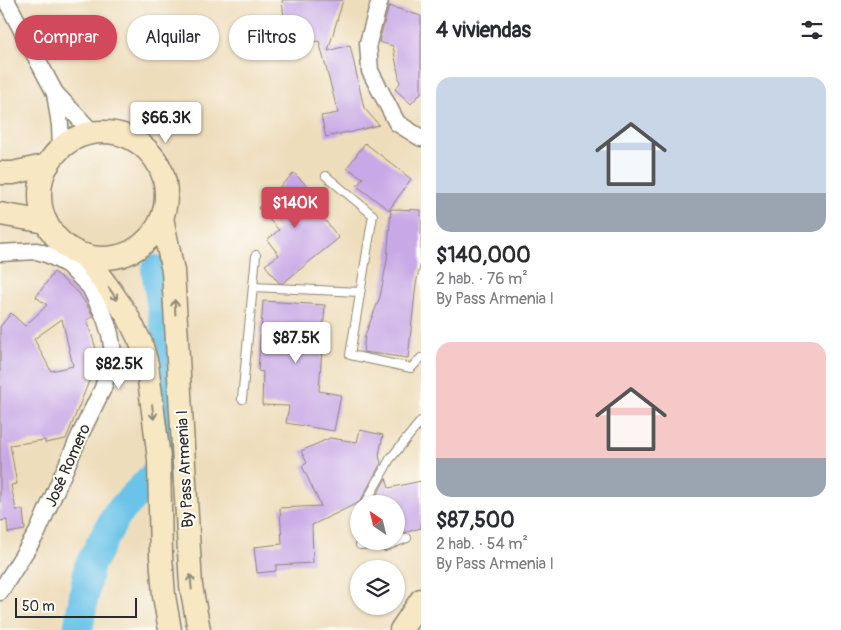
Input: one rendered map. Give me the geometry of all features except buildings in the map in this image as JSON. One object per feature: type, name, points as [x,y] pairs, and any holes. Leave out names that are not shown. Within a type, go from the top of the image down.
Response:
[{"type":"street","points":[[6,0],[54,93],[93,134]]},
{"type":"street","points":[[380,0],[368,43],[370,71],[397,123],[421,138]]},
{"type":"street","points":[[0,173],[12,173],[54,157],[76,139],[93,134],[112,133],[130,138],[145,148],[158,163],[165,180],[166,199],[162,218],[153,234],[139,247],[122,256],[103,258],[84,256],[62,243],[53,233],[46,222],[40,200],[41,188],[54,157],[60,125],[54,93]]},
{"type":"street","points":[[0,214],[46,222]]},
{"type":"street","name":"By Pass Armenia I","points":[[162,218],[173,271],[191,586],[199,630]]},
{"type":"street","name":"José Romero","points":[[0,253],[37,251],[68,265],[90,287],[105,318],[113,352],[103,388],[80,435],[37,534],[0,592]]},
{"type":"street","name":"By Pass Armenia I","points":[[84,256],[127,315],[142,343],[147,364],[159,459],[161,556],[164,596],[170,630]]},
{"type":"street","points":[[401,630],[421,600]]},
{"type":"lane","points":[[326,176],[373,215],[350,354],[411,368],[421,358]]},
{"type":"lane","points":[[242,399],[256,256]]},
{"type":"lane","points":[[253,287],[360,292]]},
{"type":"lane","points":[[370,495],[390,459],[421,421]]},
{"type":"waterway","points":[[78,630],[89,566],[117,514],[169,460],[174,382],[156,270]]}]
